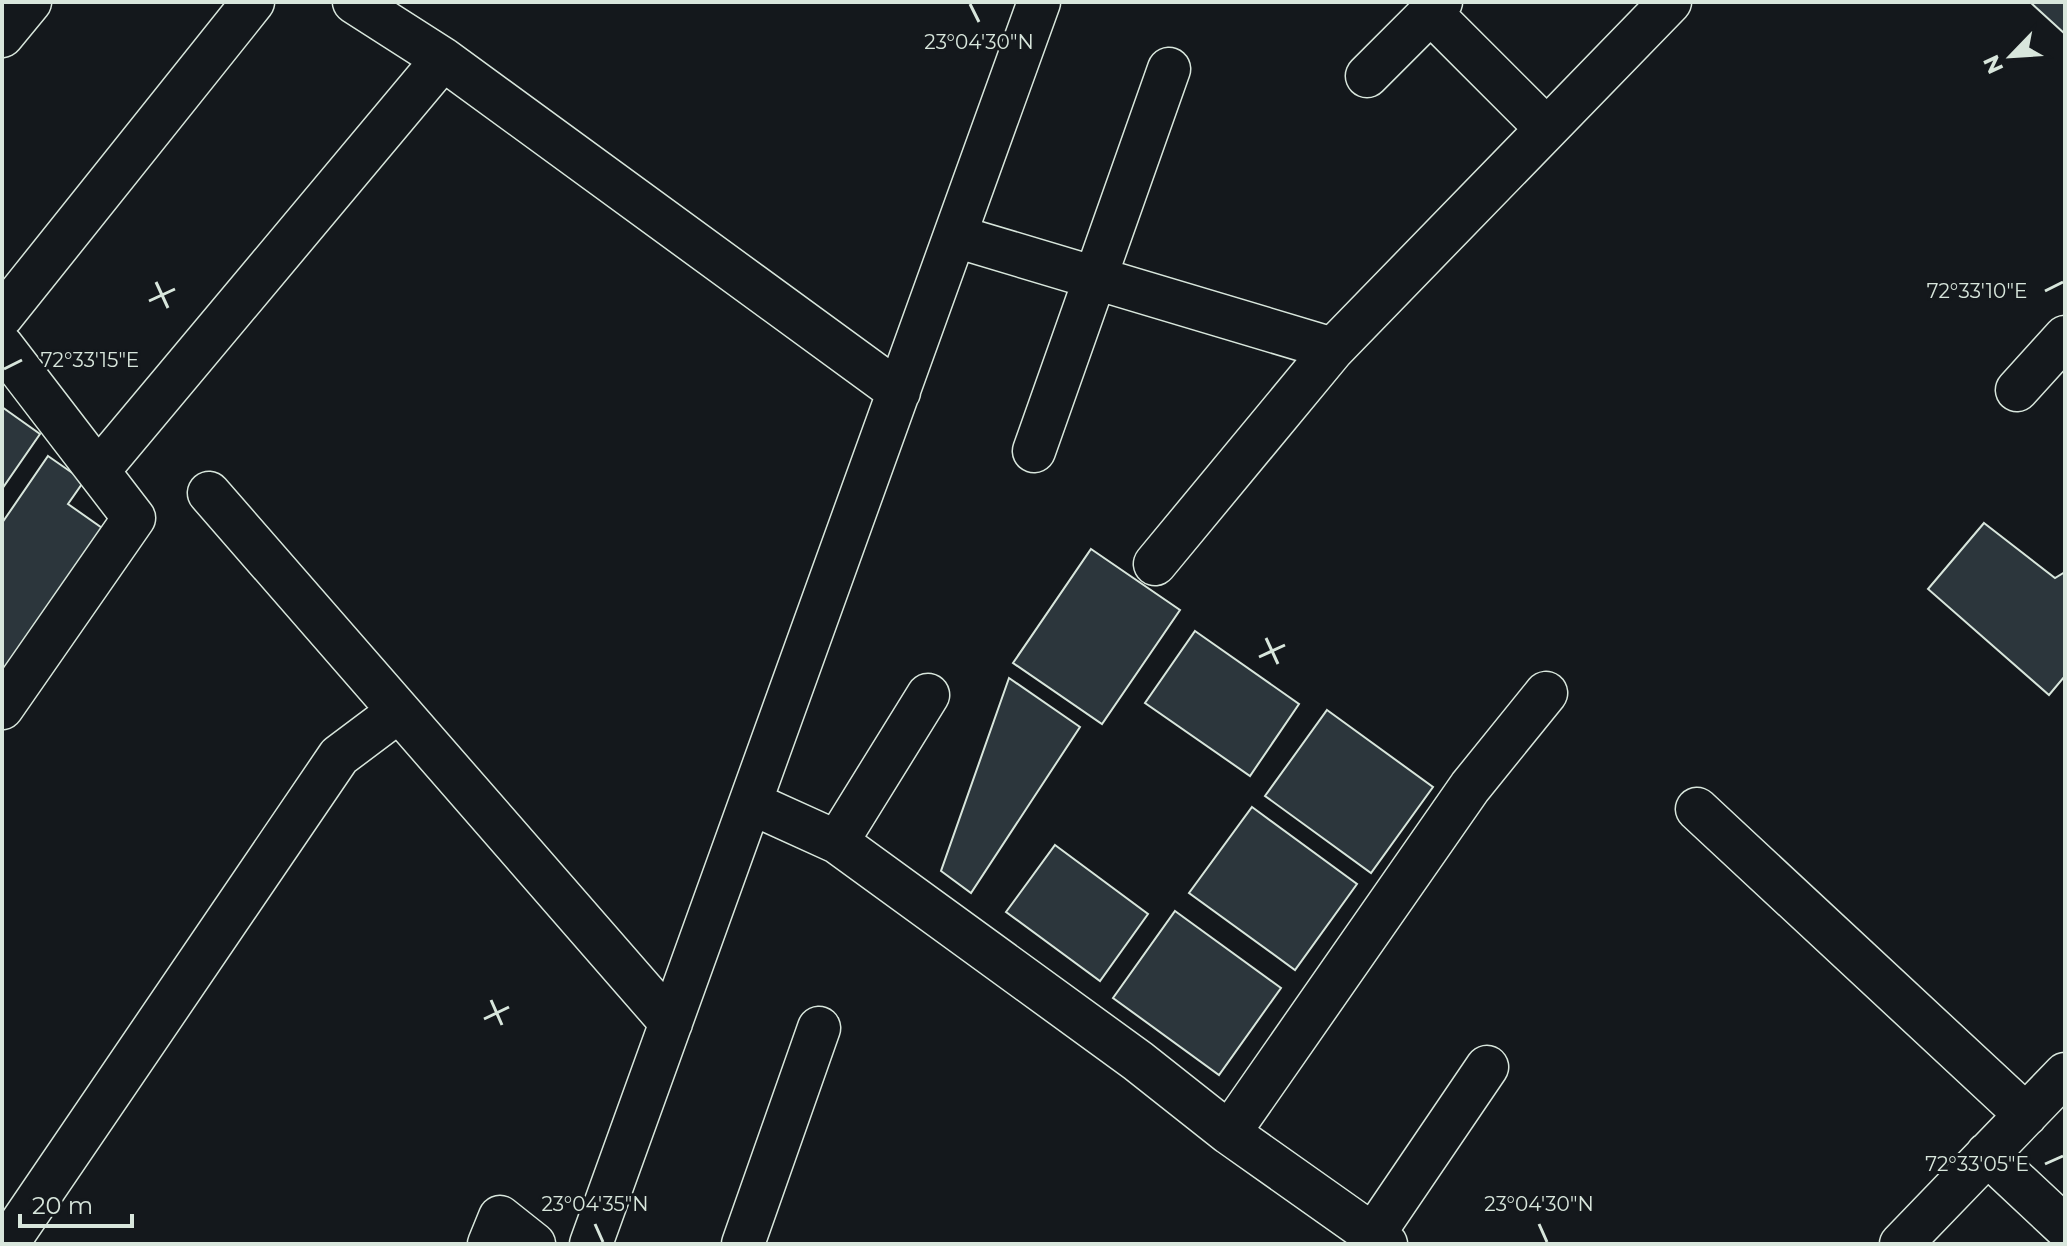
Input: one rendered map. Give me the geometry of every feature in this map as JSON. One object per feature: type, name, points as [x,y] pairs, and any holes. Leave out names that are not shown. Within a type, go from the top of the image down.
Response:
[{"type":"street","points":[[2,36],[30,2]]},
{"type":"street","points":[[2,316],[253,2]]},
{"type":"street","points":[[354,2],[443,59],[899,392]]},
{"type":"street","points":[[591,1244],[1039,2]]},
{"type":"street","points":[[1155,564],[1333,349],[1670,2]]},
{"type":"street","points":[[1367,76],[1436,8],[1546,128]]},
{"type":"street","points":[[98,471],[443,59]]},
{"type":"street","points":[[1034,451],[1169,69]]},
{"type":"street","points":[[955,236],[1333,349]]},
{"type":"street","points":[[2017,390],[2065,337]]},
{"type":"street","points":[[2,346],[134,518],[2,708]]},
{"type":"street","points":[[209,493],[671,1023]]},
{"type":"street","points":[[1229,1133],[1470,787],[1546,693]]},
{"type":"street","points":[[837,842],[928,695]]},
{"type":"street","points":[[7,1244],[339,756],[399,711]]},
{"type":"street","points":[[751,803],[837,842],[1138,1061],[1229,1133],[1379,1240],[1487,1067]]},
{"type":"street","points":[[1697,809],[2026,1115]]},
{"type":"street","points":[[743,1244],[819,1028]]},
{"type":"street","points":[[1901,1244],[2065,1074]]},
{"type":"street","points":[[1987,1154],[2065,1227]]},
{"type":"street","points":[[489,1244],[500,1217],[534,1244]]},
{"type":"building","points":[[2030,2],[2065,2],[2065,34]]},
{"type":"building","points":[[2,407],[40,434],[2,489]]},
{"type":"building","points":[[48,456],[84,481],[68,504],[112,535],[2,694],[2,523]]},
{"type":"building","points":[[1984,523],[2055,578],[2065,572],[2065,676],[2049,695],[1928,589]]},
{"type":"building","points":[[1091,549],[1180,610],[1102,724],[1013,663]]},
{"type":"building","points":[[1195,631],[1299,704],[1250,776],[1145,703]]},
{"type":"building","points":[[1009,678],[1080,727],[971,893],[941,871]]},
{"type":"building","points":[[1327,710],[1433,787],[1371,873],[1265,796]]},
{"type":"building","points":[[1252,807],[1357,884],[1295,970],[1189,893]]},
{"type":"building","points":[[1055,845],[1148,914],[1100,981],[1006,912]]},
{"type":"building","points":[[1175,911],[1281,988],[1219,1075],[1113,998]]}]
